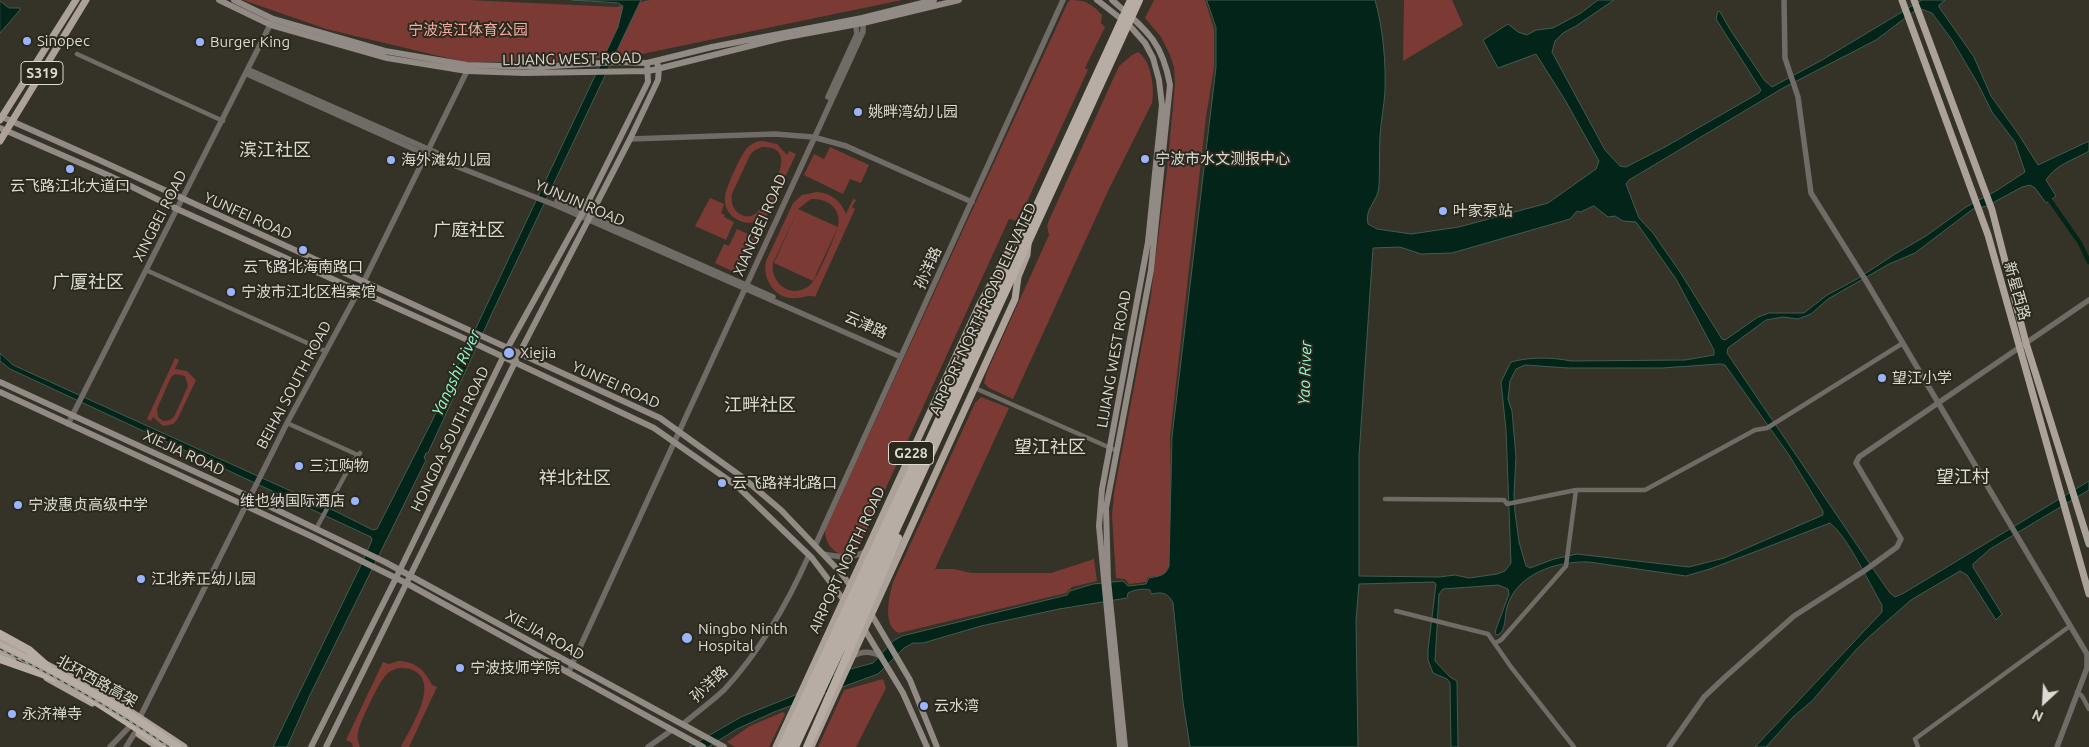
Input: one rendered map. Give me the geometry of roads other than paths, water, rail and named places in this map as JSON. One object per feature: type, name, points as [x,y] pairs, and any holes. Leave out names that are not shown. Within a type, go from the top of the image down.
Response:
[{"type":"highway","name":"G228","points":[[1114,44],[1131,0]]},
{"type":"highway","name":"G228","points":[[1114,44],[1139,0]]},
{"type":"highway","name":"AIRPORT NORTH ROAD ELEVATED","points":[[789,747],[1027,226],[1114,44]]},
{"type":"highway","name":"AIRPORT NORTH ROAD ELEVATED","points":[[795,747],[920,462],[1028,244],[1114,44]]},
{"type":"highway","points":[[782,747],[920,462]]},
{"type":"highway","points":[[807,747],[917,495],[920,462]]},
{"type":"highway","points":[[0,634],[29,650],[55,676]]},
{"type":"highway","name":"北环西路高架","points":[[0,646],[126,712],[177,747]]},
{"type":"highway","name":"北环西路高架","points":[[0,653],[55,676],[166,747]]},
{"type":"highway","points":[[0,659],[55,676]]},
{"type":"main road","name":"S319","points":[[1,118],[76,0]]},
{"type":"main road","name":"LIJIANG WEST ROAD","points":[[219,0],[272,22],[385,51],[467,68],[589,67],[616,71],[648,67],[959,0]]},
{"type":"main road","name":"LIJIANG WEST ROAD","points":[[234,0],[272,22]]},
{"type":"main road","name":"LIJIANG WEST ROAD","points":[[859,21],[934,0]]},
{"type":"main road","name":"LIJIANG WEST ROAD","points":[[1097,0],[1129,25],[1145,43],[1155,65],[1162,105],[1148,242],[1113,449]]},
{"type":"main road","name":"LIJIANG WEST ROAD","points":[[1112,0],[1146,31],[1156,44],[1166,63],[1170,85],[1151,270],[1113,449],[1102,489],[1099,526],[1106,581],[1120,747]]},
{"type":"main road","name":"新星西路","points":[[1902,0],[1988,235],[2089,594]]},
{"type":"main road","name":"新星西路","points":[[1914,0],[1992,210],[2026,343],[2089,544]]},
{"type":"main road","name":"S319","points":[[0,141],[3,130],[12,121],[85,2]]},
{"type":"main road","name":"LIJIANG WEST ROAD","points":[[589,67],[618,62],[648,67]]},
{"type":"main road","name":"HONGDA SOUTH ROAD","points":[[326,747],[519,354],[591,218],[630,139],[658,80],[657,65]]},
{"type":"main road","name":"HONGDA SOUTH ROAD","points":[[311,747],[400,570],[507,349],[582,214],[648,82],[648,67]]},
{"type":"main road","name":"YUNFEI ROAD","points":[[1,118],[12,121],[364,281],[507,349],[660,418],[742,477],[781,510],[850,585],[872,615],[910,680],[937,747]]},
{"type":"main road","name":"YUNFEI ROAD","points":[[3,130],[110,176],[177,209],[459,336],[654,428],[675,441],[737,486],[809,555],[844,600],[881,656],[903,692],[927,747]]},
{"type":"main road","name":"AIRPORT NORTH ROAD","points":[[776,747],[979,306],[1011,247],[1027,226]]},
{"type":"main road","name":"G228","points":[[811,747],[1015,299],[1018,278],[1027,256],[1028,244]]},
{"type":"main road","name":"XIEJIA ROAD","points":[[0,382],[73,413],[317,527],[410,575],[724,747]]},
{"type":"main road","name":"XIEJIA ROAD","points":[[0,392],[406,583],[569,671],[703,747]]},
{"type":"main road","points":[[1108,605],[1125,747]]},
{"type":"main road","points":[[0,642],[99,691],[184,747]]},
{"type":"main road","points":[[0,653],[91,702],[158,747]]},
{"type":"street","name":"孙洋路","points":[[815,546],[1063,0]]},
{"type":"street","points":[[1784,0],[1785,58],[1798,97],[1811,193],[1866,281],[2087,654],[2088,660],[2057,747]]},
{"type":"street","name":"XIANGBEI ROAD","points":[[569,671],[812,136],[857,34],[859,21]]},
{"type":"street","name":"XINGBEI ROAD","points":[[68,424],[272,22]]},
{"type":"street","points":[[77,54],[223,121]]},
{"type":"street","name":"BEIHAI SOUTH ROAD","points":[[140,717],[287,423],[364,281],[467,68]]},
{"type":"street","name":"YUNJIN ROAD","points":[[248,72],[426,152],[555,202],[902,356]]},
{"type":"street","points":[[630,139],[775,134],[812,136],[846,146],[972,202]]},
{"type":"street","points":[[146,270],[325,351]]},
{"type":"street","points":[[1669,747],[1704,697],[1786,623],[1897,547],[1901,539],[1898,531],[1856,463],[1865,452],[2089,300]]},
{"type":"street","points":[[1385,499],[1504,500],[1507,504],[1576,490],[1645,490],[1652,488],[1755,430],[1767,428],[1903,343]]},
{"type":"street","points":[[975,388],[1113,449]]},
{"type":"street","points":[[287,423],[359,454],[350,464],[317,527]]},
{"type":"street","points":[[1495,643],[1500,640],[1566,566],[1576,490]]},
{"type":"street","points":[[823,554],[843,558],[855,557],[865,552]]},
{"type":"street","name":"孙洋路","points":[[682,724],[722,691],[750,659],[777,621],[809,555]]},
{"type":"street","points":[[1396,611],[1486,633],[1574,747]]},
{"type":"street","points":[[1918,747],[1915,739],[2070,626]]},
{"type":"street","points":[[853,656],[861,652],[881,656]]},
{"type":"street","points":[[2077,692],[2082,696],[2089,709]]},
{"type":"street","points":[[126,747],[132,729],[140,717]]},
{"type":"street","points":[[110,747],[132,729]]},
{"type":"street","points":[[648,747],[672,730]]},
{"type":"water","name":"Yangshi River","points":[[572,0],[641,0],[494,309],[428,453],[426,453],[424,458],[426,460],[309,697],[287,747],[273,747],[360,567],[372,540],[371,537],[10,369],[0,361],[0,353],[13,365],[373,530],[377,529],[432,421],[618,27],[623,6],[618,3]]},
{"type":"water","name":"Yao River","points":[[1207,0],[1375,0],[1383,45],[1385,91],[1380,136],[1379,186],[1367,218],[1368,224],[1377,229],[1411,234],[1459,227],[1548,203],[1596,169],[1599,161],[1565,100],[1536,54],[1498,68],[1483,40],[1508,24],[1518,32],[1527,35],[1536,30],[1553,28],[1581,13],[1598,0],[1614,0],[1563,33],[1555,41],[1552,52],[1605,150],[1620,166],[1626,167],[1665,147],[1759,93],[1761,90],[1716,19],[1718,11],[1765,81],[1772,87],[1822,60],[1922,0],[1945,0],[1939,7],[1974,57],[1991,96],[2038,165],[2089,141],[2089,151],[2060,166],[2050,175],[2046,180],[2056,196],[2046,203],[2035,188],[2030,185],[2022,187],[1987,206],[1973,209],[1915,253],[1889,264],[1828,299],[1811,314],[1798,319],[1783,317],[1766,320],[1728,348],[1727,353],[1876,573],[1895,597],[2089,481],[2089,490],[1990,549],[1973,564],[1973,567],[2002,614],[1996,620],[1967,575],[1960,571],[1911,600],[1870,636],[1812,701],[1793,717],[1766,747],[1755,747],[1882,612],[1882,605],[1858,562],[1844,539],[1830,523],[1710,569],[1686,576],[1589,562],[1564,564],[1540,571],[1520,585],[1512,595],[1507,607],[1503,630],[1498,635],[1495,634],[1496,629],[1509,594],[1508,589],[1498,585],[1443,589],[1439,594],[1435,661],[1450,677],[1457,681],[1458,747],[1451,747],[1450,683],[1447,679],[1433,673],[1428,660],[1436,584],[1434,582],[1359,584],[1356,620],[1358,747],[1190,747],[1183,702],[1173,603],[1166,595],[1161,593],[1151,594],[1150,590],[1144,589],[1128,593],[1127,598],[1059,609],[981,626],[923,643],[913,643],[904,648],[878,674],[774,712],[737,729],[708,747],[689,747],[741,717],[795,695],[836,673],[873,663],[893,641],[902,636],[1067,595],[1070,591],[1093,584],[1123,581],[1128,586],[1146,584],[1149,578],[1166,572],[1169,566],[1172,437],[1216,67],[1216,28]],"holes":[[[1921,9],[1932,13],[1952,40],[1992,112],[2015,142],[2025,172],[1996,191],[1966,207],[1926,236],[1857,279],[1827,295],[1804,313],[1769,313],[1758,317],[1725,340],[1722,339],[1680,272],[1653,233],[1639,218],[1626,184],[1629,180],[1783,88],[1876,40],[1913,12]],[[1594,206],[1608,217],[1615,216],[1623,221],[1636,222],[1676,279],[1714,350],[1714,355],[1685,360],[1571,361],[1541,358],[1511,362],[1501,382],[1506,430],[1511,563],[1505,571],[1497,574],[1469,578],[1455,575],[1439,577],[1359,576],[1359,456],[1373,248],[1400,247],[1421,254],[1452,253],[1570,219],[1577,211],[1580,212]],[[1525,365],[1568,368],[1662,368],[1725,365],[1789,455],[1823,511],[1823,515],[1724,558],[1689,567],[1577,554],[1554,559],[1530,568],[1526,566],[1519,542],[1515,512],[1516,457],[1512,411],[1508,399],[1510,381],[1516,369]]]},
{"type":"water","points":[[0,1],[9,8],[20,8],[20,10],[0,33]]},
{"type":"waterway","points":[[2047,196],[2080,243],[2089,262]]},
{"type":"railway","points":[[0,649],[86,695],[169,747]]},
{"type":"place","name":"Sinopec","points":[[27,41]]},
{"type":"place","name":"Burger King","points":[[200,42]]},
{"type":"place","name":"姚畔湾幼儿园","points":[[858,112]]},
{"type":"place","name":"宁波市水文测报中心","points":[[1145,159]]},
{"type":"place","name":"海外滩幼儿园","points":[[391,160]]},
{"type":"place","name":"云飞路江北大道口","points":[[70,169]]},
{"type":"place","name":"叶家泵站","points":[[1443,211]]},
{"type":"place","name":"云飞路北海南路口","points":[[303,250]]},
{"type":"place","name":"宁波市江北区档案馆","points":[[231,292]]},
{"type":"place","name":"Xiejia","points":[[509,353]]},
{"type":"place","name":"望江小学","points":[[1882,378]]},
{"type":"place","name":"三江购物","points":[[299,466]]},
{"type":"place","name":"云飞路祥北路口","points":[[722,483]]},
{"type":"place","name":"维也纳国际酒店","points":[[355,501]]},
{"type":"place","name":"宁波惠贞高级中学","points":[[18,505]]},
{"type":"place","name":"江北养正幼儿园","points":[[141,579]]},
{"type":"place","name":"Ningbo Ninth Hospital","points":[[687,638]]},
{"type":"place","name":"宁波技师学院","points":[[460,668]]},
{"type":"place","name":"云水湾","points":[[924,706]]},
{"type":"place","name":"永济禅寺","points":[[12,714]]},
{"type":"district","name":"滨江社区","points":[[275,150]]},
{"type":"district","name":"广庭社区","points":[[469,230]]},
{"type":"district","name":"广厦社区","points":[[88,282]]},
{"type":"district","name":"江畔社区","points":[[760,405]]},
{"type":"district","name":"望江社区","points":[[1050,447]]},
{"type":"district","name":"望江村","points":[[1963,477]]},
{"type":"district","name":"祥北社区","points":[[575,478]]},
{"type":"park label","name":"宁波滨江体育公园","points":[[468,30]]}]
